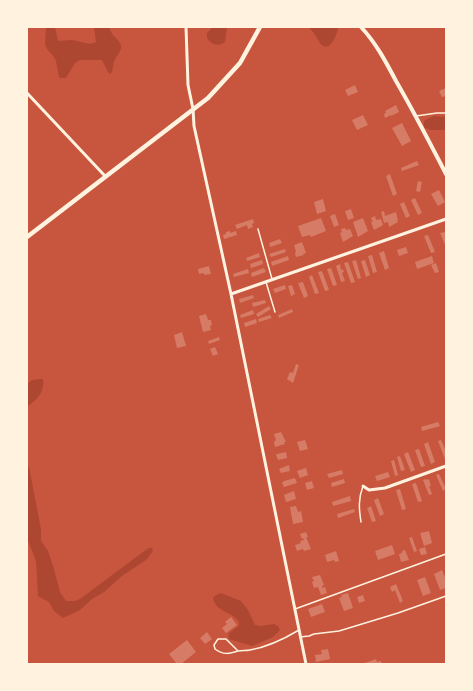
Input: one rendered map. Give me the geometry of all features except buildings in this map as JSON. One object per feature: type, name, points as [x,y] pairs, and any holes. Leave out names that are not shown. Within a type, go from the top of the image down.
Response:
[{"type":"main road","points":[[27,237],[208,98],[231,74],[249,49],[260,27]]},
{"type":"street","points":[[186,27],[188,85],[193,109],[194,126],[231,294],[306,664]]},
{"type":"street","points":[[361,27],[376,46],[416,116],[446,174]]},
{"type":"street","points":[[27,93],[105,176]]},
{"type":"street","points":[[231,294],[446,219]]},
{"type":"street","points":[[363,486],[369,490],[385,488],[446,466]]},
{"type":"lane","points":[[416,116],[446,113]]},
{"type":"lane","points":[[258,229],[273,280]]},
{"type":"lane","points":[[266,282],[275,312]]},
{"type":"lane","points":[[360,522],[359,505],[363,486]]},
{"type":"lane","points":[[295,610],[446,554]]},
{"type":"lane","points":[[300,637],[339,632],[446,596]]},
{"type":"lane","points":[[238,651],[226,639],[218,639],[214,645],[215,649],[225,654],[233,654],[238,651],[250,650],[278,642],[299,630]]},
{"type":"shaded area","points":[[46,27],[55,27],[58,41],[72,40],[90,44],[96,42],[94,27],[109,27],[111,33],[121,45],[121,50],[114,61],[112,72],[110,74],[108,72],[102,60],[80,60],[75,63],[66,78],[59,77],[56,61],[45,44]]},
{"type":"shaded area","points":[[213,27],[227,27],[225,42],[215,44],[207,38],[207,33]]},
{"type":"shaded area","points":[[308,27],[338,28],[332,43],[326,47],[320,43]]},
{"type":"shaded area","points":[[434,116],[446,117],[446,130],[430,130],[424,127],[425,120]]},
{"type":"shaded area","points":[[43,379],[43,388],[40,395],[27,406],[27,384],[32,380]]},
{"type":"shaded area","points":[[27,467],[29,467],[41,529],[41,541],[48,551],[60,592],[66,601],[75,601],[80,599],[149,548],[152,548],[153,551],[146,560],[122,576],[80,610],[63,618],[54,611],[49,602],[38,596],[36,561],[27,538]]},
{"type":"shaded area","points":[[221,593],[241,601],[248,610],[255,625],[261,626],[274,624],[278,626],[280,630],[273,637],[252,646],[229,639],[228,635],[239,625],[239,622],[236,618],[220,609],[214,603],[213,598]]}]
